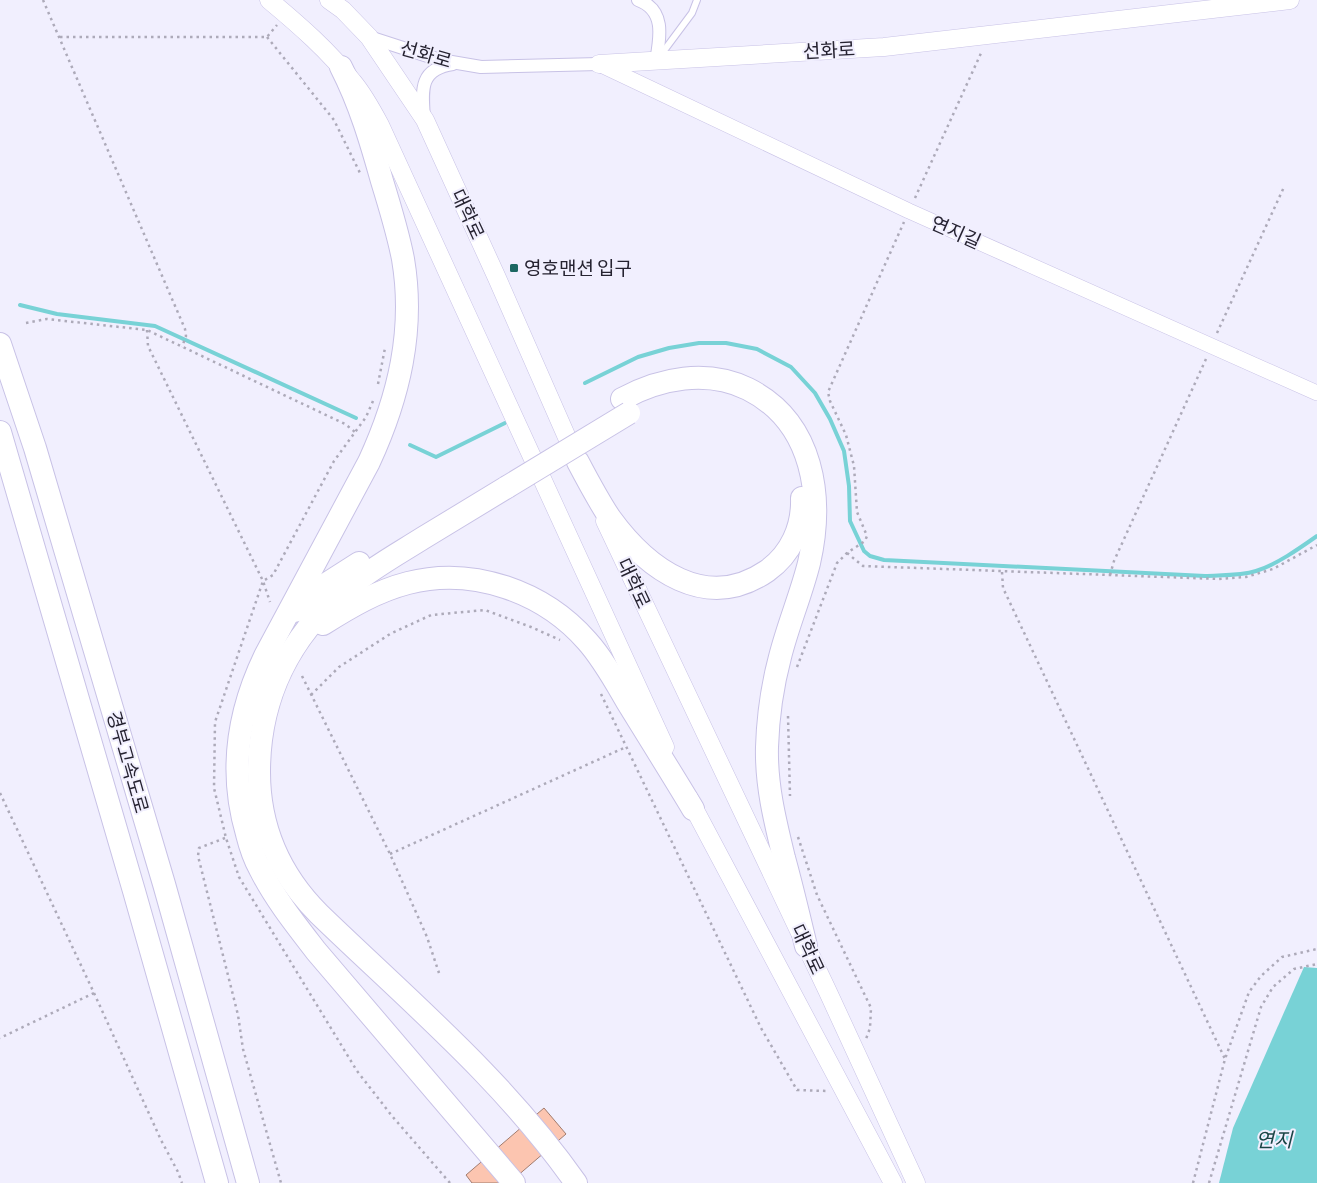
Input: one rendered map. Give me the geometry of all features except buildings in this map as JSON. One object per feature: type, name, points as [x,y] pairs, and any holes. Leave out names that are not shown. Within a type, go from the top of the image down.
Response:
[{"type":"highway","points":[[341,67],[355,96],[366,126],[400,248],[405,279],[406,310],[403,357],[394,400],[377,445],[283,645],[277,678],[268,702],[263,726],[259,783],[262,809],[269,837],[278,860],[292,883],[310,905],[437,1025],[504,1092],[576,1183]]},
{"type":"highway","name":"경부고속도로","points":[[0,344],[35,448],[164,884],[248,1183]]},
{"type":"highway","points":[[514,1183],[316,951],[286,912],[258,867],[242,813],[238,786],[241,724],[258,670],[283,645],[354,583],[504,481],[625,406],[647,387],[693,378],[725,381],[746,388],[771,404],[787,419],[800,439],[811,472],[814,495],[814,532],[805,578],[791,619],[774,682],[770,704],[767,748],[773,813],[806,946]]},
{"type":"highway","points":[[578,462],[600,502],[622,532],[645,556],[672,577],[694,585],[724,587],[751,580],[777,563],[795,538],[799,526],[802,512],[801,490],[790,449],[766,416],[738,400],[719,394],[701,392],[671,395],[649,402],[625,406]]},
{"type":"highway","name":"경부고속도로","points":[[0,432],[137,900],[217,1183]]},
{"type":"highway","points":[[283,645],[308,636],[337,615],[363,600],[400,585],[445,578],[485,581],[505,587],[549,608],[588,642],[612,676],[693,808]]},
{"type":"main road","points":[[269,0],[341,67],[359,90],[380,125],[693,808],[893,1183]]},
{"type":"main road","name":"선화로","points":[[599,64],[884,47],[1290,0]]},
{"type":"main road","name":"대학로","points":[[341,3],[369,37],[425,120],[498,278],[578,462],[916,1183]]},
{"type":"street","points":[[638,0],[646,3],[659,22],[660,34],[656,61]]},
{"type":"street","name":"선화로","points":[[369,37],[440,60],[480,67],[599,64]]},
{"type":"street","points":[[425,120],[422,93],[428,75],[441,65],[458,63]]},
{"type":"street","name":"연지길","points":[[599,64],[909,211],[1317,393]]},
{"type":"lane","points":[[656,61],[692,13],[697,0]]},
{"type":"path","points":[[43,0],[185,329],[186,336],[182,347]]},
{"type":"path","points":[[60,37],[267,37],[286,14]]},
{"type":"path","points":[[794,673],[838,563],[847,553],[864,541],[867,536],[857,512],[854,466],[846,435],[830,401],[828,392],[988,35]]},
{"type":"path","points":[[1111,574],[1284,187]]},
{"type":"path","points":[[26,323],[47,319],[147,330],[345,424],[355,432]]},
{"type":"path","points":[[147,330],[148,346],[262,581],[270,602]]},
{"type":"path","points":[[847,553],[863,566],[1218,579],[1246,577],[1273,569],[1317,545]]},
{"type":"path","points":[[1002,572],[1003,588],[1225,1059]]},
{"type":"path","points":[[311,695],[339,667],[390,634],[431,615],[484,610],[531,627],[564,642]]},
{"type":"path","points":[[302,676],[390,854],[427,937],[439,973]]},
{"type":"path","points":[[598,689],[761,1028],[797,1090],[844,1092]]},
{"type":"path","points":[[789,708],[790,803]]},
{"type":"path","points":[[390,854],[626,747]]},
{"type":"path","points":[[0,793],[182,1183]]},
{"type":"path","points":[[796,831],[818,895],[871,1008],[870,1028],[859,1059]]},
{"type":"path","points":[[226,838],[199,848],[198,856],[238,1015],[243,1049],[280,1183]]},
{"type":"path","points":[[1193,1183],[1225,1059],[1249,992],[1261,976],[1282,957],[1317,948]]},
{"type":"path","points":[[1210,1183],[1261,1007],[1273,987],[1294,969],[1317,964]]},
{"type":"path","points":[[0,1038],[94,992]]},
{"type":"water","name":"연지","points":[[1304,967],[1317,968],[1317,1183],[1219,1183],[1233,1128]]},
{"type":"waterway","points":[[20,305],[57,314],[155,326],[356,418]]},
{"type":"waterway","points":[[585,383],[638,357],[669,348],[699,343],[726,343],[757,349],[791,367],[815,393],[830,419],[844,451],[849,486],[850,521],[864,551],[870,556],[884,560],[1205,576],[1231,575],[1250,573],[1272,565],[1317,536]]},
{"type":"waterway","points":[[410,445],[436,457],[505,423]]},
{"type":"place","name":"영호맨션 입구","points":[[514,268]]}]
